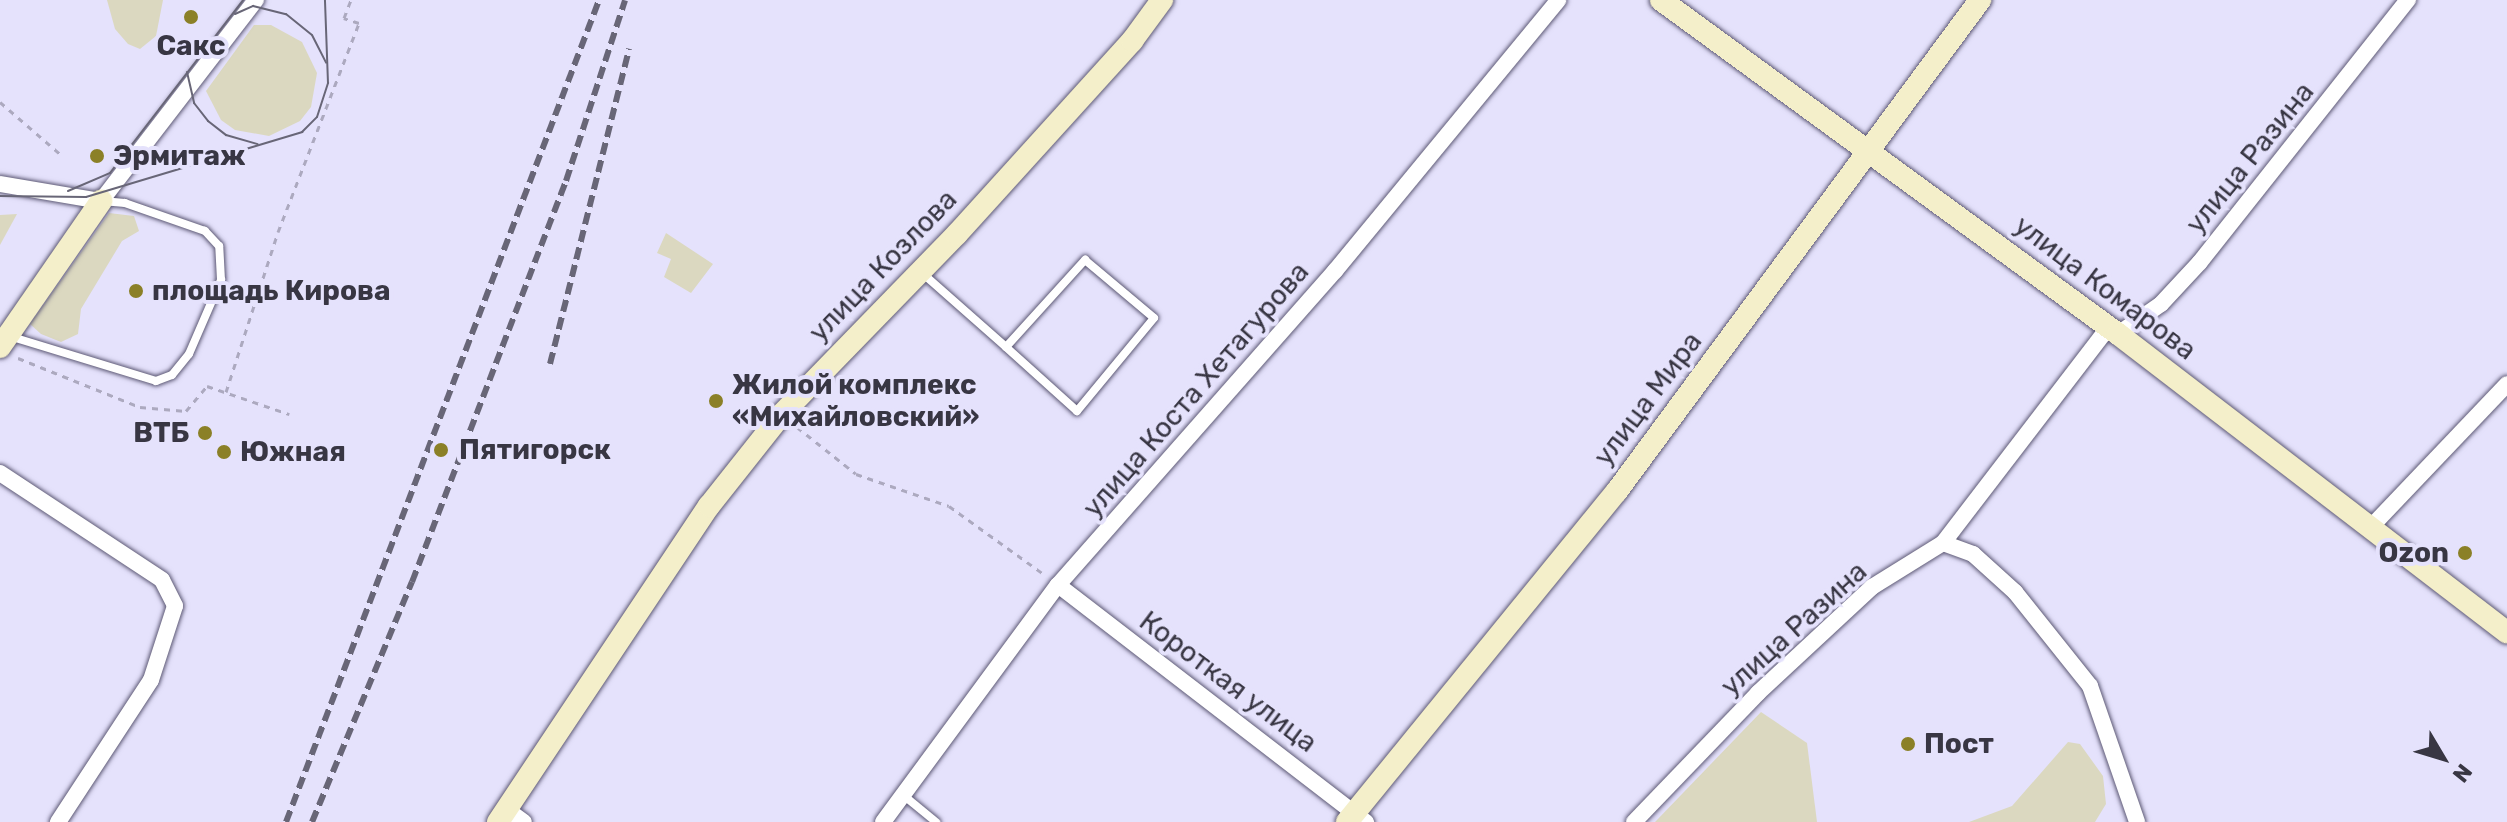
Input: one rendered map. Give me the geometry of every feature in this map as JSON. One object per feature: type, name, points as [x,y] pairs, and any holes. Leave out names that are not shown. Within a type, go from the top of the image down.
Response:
[{"type":"main road","name":"улица Козлова","points":[[509,818],[709,506],[781,415],[920,271],[1132,41],[1162,0]]},
{"type":"main road","name":"улица Комарова","points":[[1661,0],[2113,331],[2507,632]]},
{"type":"main road","name":"улица Мира","points":[[1356,819],[1617,491],[1980,0]]},
{"type":"main road","points":[[4,342],[101,201]]},
{"type":"street","points":[[0,184],[101,201],[256,0]]},
{"type":"street","name":"улица Коста Хетагурова","points":[[883,822],[1058,585],[1335,271],[1558,0]]},
{"type":"street","name":"улица Разина","points":[[1634,822],[1758,693],[1872,587],[1943,543],[2113,331],[2161,304],[2200,262],[2408,0]]},
{"type":"street","points":[[2371,527],[2507,384]]},
{"type":"street","points":[[0,473],[143,566],[171,591],[172,626],[151,680],[126,724],[58,822]]},
{"type":"street","points":[[1943,543],[1973,554],[2015,592],[2090,686],[2137,822]]},
{"type":"street","name":"Короткая улица","points":[[1058,585],[1356,819]]},
{"type":"lane","points":[[4,342],[156,381],[172,375],[189,354],[221,280],[219,246],[205,231],[125,203],[101,201]]},
{"type":"lane","points":[[920,271],[1077,411],[1154,318],[1085,260],[1006,347]]},
{"type":"lane","points":[[902,795],[936,822]]},
{"type":"path","points":[[226,392],[278,232],[359,23],[344,18],[351,0]]},
{"type":"path","points":[[0,102],[60,154]]},
{"type":"path","points":[[781,415],[856,474],[949,506],[1058,585]]},
{"type":"shaded area","points":[[107,0],[163,0],[156,36],[140,49],[128,44],[115,29]]},
{"type":"shaded area","points":[[254,25],[271,25],[302,42],[317,73],[311,107],[300,121],[269,136],[235,130],[221,120],[206,91]]},
{"type":"shaded area","points":[[109,213],[134,216],[139,231],[122,241],[81,309],[78,334],[61,342],[41,334],[30,324]]},
{"type":"shaded area","points":[[17,214],[0,245],[0,215]]},
{"type":"shaded area","points":[[666,233],[713,264],[691,293],[664,277],[671,259],[657,253]]},
{"type":"shaded area","points":[[1761,712],[1807,743],[1817,822],[1655,822]]},
{"type":"shaded area","points":[[2068,742],[2080,744],[2103,776],[2106,804],[2095,822],[1969,822],[2012,806]]},
{"type":"tram line","points":[[68,191],[110,173],[243,0]]},
{"type":"tram line","points":[[0,196],[86,197],[302,132],[317,117],[328,83],[325,0]]},
{"type":"tram line","points":[[235,14],[253,6],[286,14],[312,35],[326,63]]},
{"type":"tram line","points":[[187,72],[194,103],[208,121],[226,135],[258,144]]},
{"type":"railway","points":[[286,822],[599,0]]},
{"type":"railway","points":[[312,822],[412,582],[566,181],[625,0]]},
{"type":"railway","points":[[550,364],[629,49]]},
{"type":"place","name":"Сакс","points":[[191,17]]},
{"type":"place","name":"Эрмитаж","points":[[97,156]]},
{"type":"place","name":"площадь Кирова","points":[[136,291]]},
{"type":"place","name":"Жилой комплекс «Михайловский»","points":[[716,401]]},
{"type":"place","name":"ВТБ","points":[[205,433]]},
{"type":"place","name":"Пятигорск","points":[[441,450]]},
{"type":"place","name":"Южная","points":[[224,452]]},
{"type":"place","name":"Ozon","points":[[2465,553]]},
{"type":"place","name":"Пост","points":[[1908,744]]}]
